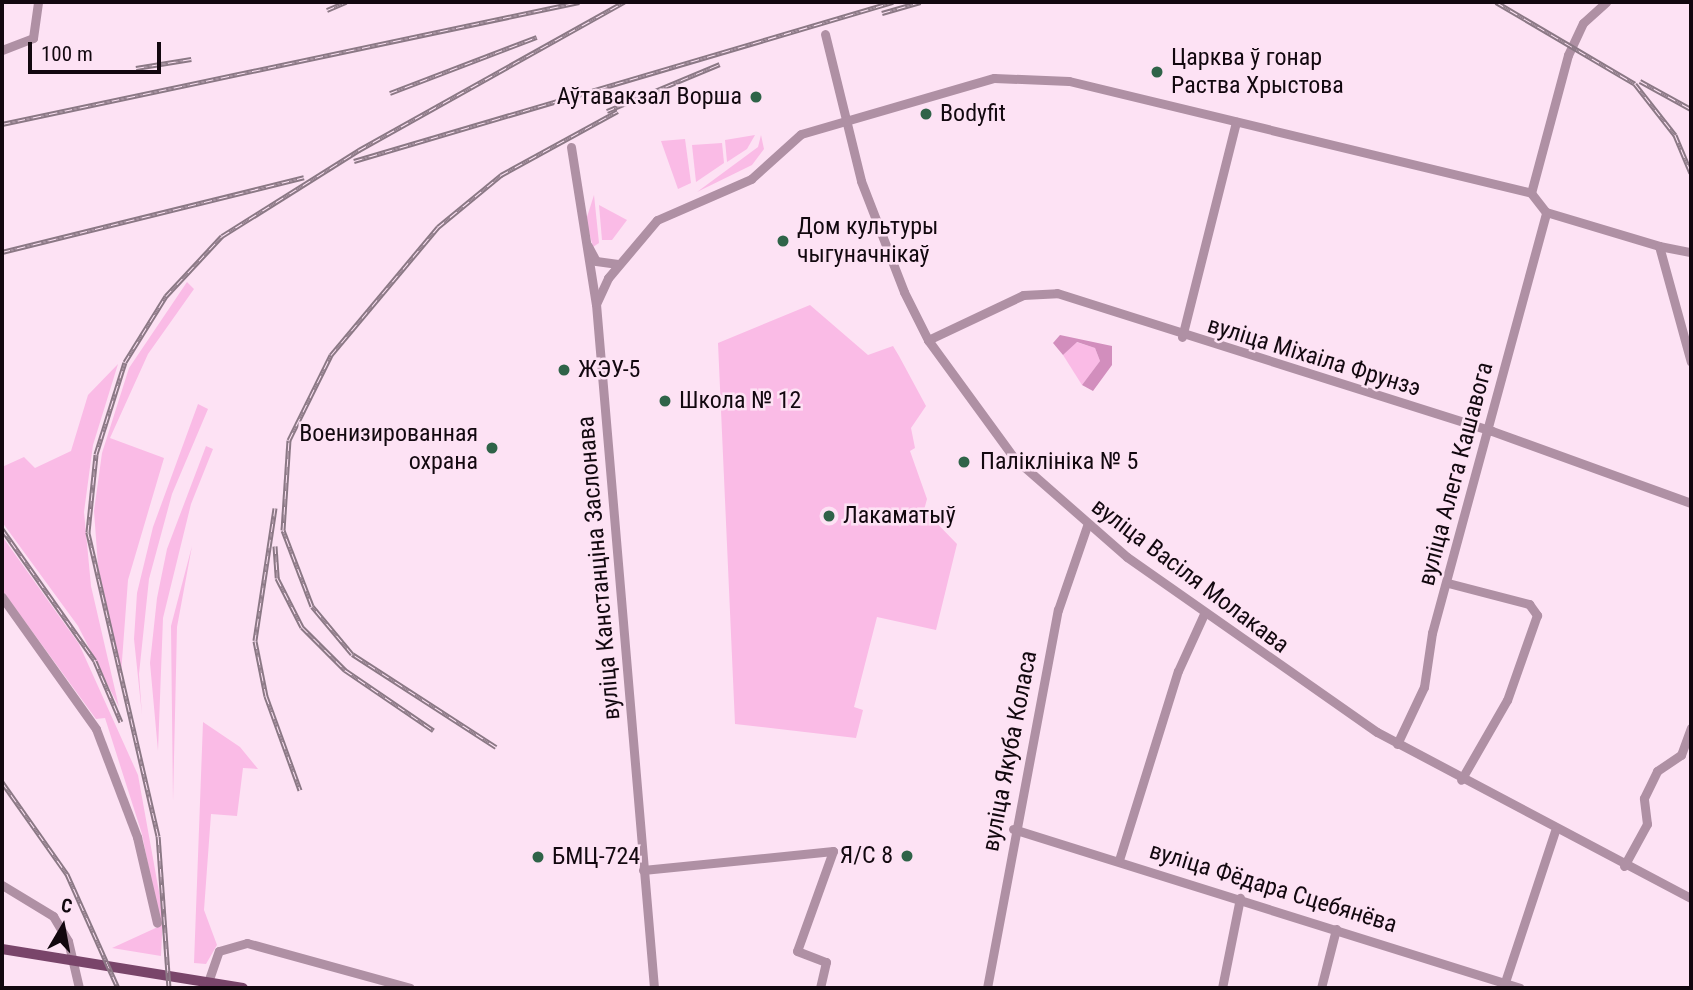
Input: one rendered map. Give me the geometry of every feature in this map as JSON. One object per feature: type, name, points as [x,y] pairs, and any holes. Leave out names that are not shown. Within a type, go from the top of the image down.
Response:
[{"type":"main road","points":[[2,949],[243,988]]},
{"type":"street","points":[[2,50],[33,38],[38,26],[38,2]]},
{"type":"street","points":[[1531,193],[1574,43],[1583,23],[1606,2]]},
{"type":"street","name":"вуліца Васіля Молакава","points":[[825,34],[844,117],[886,250],[928,340],[1013,458],[1087,526],[1204,614],[1397,744],[1555,831],[1691,898]]},
{"type":"street","points":[[596,304],[618,264],[657,220],[751,178],[801,134],[844,117],[1007,77],[1069,81],[1531,193],[1546,212],[1659,246],[1691,252]]},
{"type":"street","points":[[1182,337],[1236,122]]},
{"type":"street","name":"вуліца Канстанціна Заслонава","points":[[572,147],[596,304],[654,988]]},
{"type":"street","name":"вуліца Алега Кашавога","points":[[1397,744],[1424,687],[1438,613],[1492,431],[1546,212]]},
{"type":"street","points":[[587,244],[596,261],[618,264]]},
{"type":"street","points":[[1659,246],[1691,362]]},
{"type":"street","name":"вуліца Міхаіла Фрунзэ","points":[[928,340],[998,305],[1042,292],[1492,431],[1691,503]]},
{"type":"street","name":"вуліца Якуба Коласа","points":[[986,988],[1013,829],[1069,564],[1087,526]]},
{"type":"street","points":[[1448,583],[1529,604],[1537,615],[1507,700],[1461,780]]},
{"type":"street","points":[[2,597],[96,729],[136,837],[157,923]]},
{"type":"street","points":[[1119,860],[1178,671],[1204,614]]},
{"type":"street","points":[[1624,866],[1647,824],[1644,798],[1657,771],[1681,755],[1691,728]]},
{"type":"street","name":"вуліца Фёдара Сцебянёва","points":[[1013,829],[1119,860],[1520,988]]},
{"type":"street","points":[[1505,985],[1555,831]]},
{"type":"street","points":[[643,870],[833,851],[797,951],[826,962],[820,988]]},
{"type":"street","points":[[2,885],[53,916],[68,941],[79,986]]},
{"type":"street","points":[[1222,988],[1240,898]]},
{"type":"street","points":[[1321,988],[1336,929]]},
{"type":"street","points":[[206,988],[219,951],[247,943],[410,988]]},
{"type":"shaded area","points":[[755,135],[747,149],[727,162],[725,140]]},
{"type":"shaded area","points":[[761,135],[764,149],[752,165],[697,192],[758,147]]},
{"type":"shaded area","points":[[685,139],[691,183],[678,189],[661,141]]},
{"type":"shaded area","points":[[722,143],[724,163],[696,182],[692,145]]},
{"type":"shaded area","points":[[594,195],[599,243],[593,247],[586,220]]},
{"type":"shaded area","points":[[599,205],[627,220],[612,240],[602,240]]},
{"type":"shaded area","points":[[187,282],[194,289],[148,354],[110,438],[164,458],[128,580],[121,674],[98,566],[94,511],[102,453],[129,368]]},
{"type":"shaded area","name":"Лакаматыў","points":[[810,305],[868,355],[893,346],[926,406],[911,428],[915,448],[910,451],[927,499],[924,510],[957,544],[936,630],[877,617],[854,707],[863,710],[856,738],[735,724],[718,343]]},
{"type":"shaded area","points":[[1060,335],[1112,346],[1112,365],[1093,391],[1082,385],[1100,361],[1095,348],[1077,342],[1063,355],[1053,343]]},
{"type":"shaded area","points":[[1076,342],[1095,348],[1100,361],[1082,385],[1063,355]]},
{"type":"shaded area","points":[[118,364],[93,445],[84,512],[91,586],[119,707],[78,626],[2,522],[2,467],[24,457],[35,468],[71,451],[88,395]]},
{"type":"shaded area","points":[[198,404],[208,409],[172,494],[149,579],[139,674],[142,715],[134,639],[137,593],[153,527]]},
{"type":"shaded area","points":[[206,446],[213,449],[191,504],[163,618],[158,751],[150,663],[157,598],[167,549]]},
{"type":"shaded area","points":[[2,536],[79,644],[138,775],[163,914],[161,956],[112,948],[160,926],[142,834],[105,718],[96,719],[2,590]]},
{"type":"shaded area","points":[[192,546],[177,627],[173,802],[171,626]]},
{"type":"shaded area","points":[[203,722],[240,747],[258,769],[243,768],[237,816],[211,814],[204,910],[217,945],[206,964],[194,963]]},
{"type":"railway","points":[[327,10],[346,2]]},
{"type":"railway","points":[[2,124],[579,2]]},
{"type":"railway","points":[[169,988],[158,836],[88,532],[96,454],[125,362],[166,296],[222,236],[359,150],[624,2]]},
{"type":"railway","points":[[354,161],[893,2]]},
{"type":"railway","points":[[882,13],[920,2]]},
{"type":"railway","points":[[1496,2],[1635,84],[1675,135],[1691,173]]},
{"type":"railway","points":[[390,93],[537,37]]},
{"type":"railway","points":[[136,68],[191,59]]},
{"type":"railway","points":[[607,111],[720,64]]},
{"type":"railway","points":[[1640,81],[1691,109]]},
{"type":"railway","points":[[496,747],[352,654],[312,606],[283,530],[289,440],[331,355],[438,227],[501,175],[618,111]]},
{"type":"railway","points":[[2,252],[304,177]]},
{"type":"railway","points":[[275,508],[255,641],[266,696],[300,790]]},
{"type":"railway","points":[[2,529],[95,661],[121,722]]},
{"type":"railway","points":[[275,546],[277,578],[302,627],[345,670],[433,730]]},
{"type":"railway","points":[[2,782],[67,874],[118,988]]},
{"type":"place","name":"Царква ў гонар Раства Хрыстова","points":[[1157,72]]},
{"type":"place","name":"Аўтавакзал Ворша","points":[[756,97]]},
{"type":"place","name":"Bodyfit","points":[[926,114]]},
{"type":"place","name":"Дом культуры чыгуначнікаў","points":[[783,241]]},
{"type":"place","name":"ЖЭУ-5","points":[[564,370]]},
{"type":"place","name":"Школа № 12","points":[[665,401]]},
{"type":"place","name":"Военизированная охрана","points":[[492,448]]},
{"type":"place","name":"Паліклініка № 5","points":[[964,462]]},
{"type":"place","name":"Лакаматыў","points":[[829,516]]},
{"type":"place","name":"Я/С 8","points":[[907,856]]},
{"type":"place","name":"БМЦ-724","points":[[538,857]]}]
